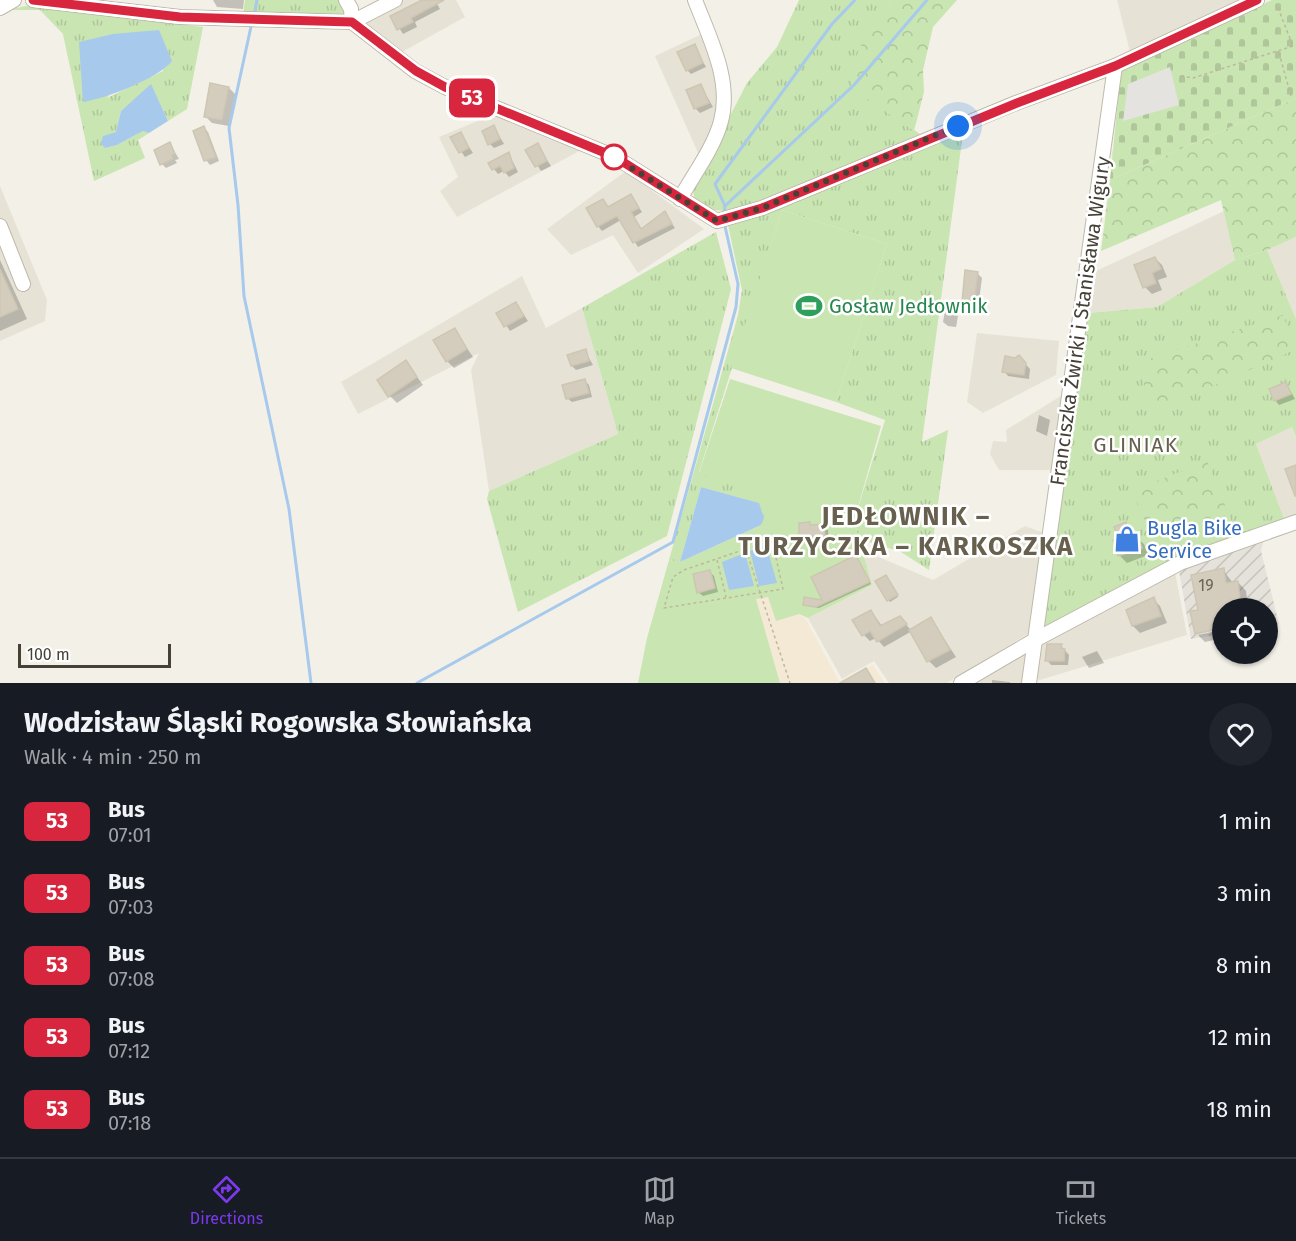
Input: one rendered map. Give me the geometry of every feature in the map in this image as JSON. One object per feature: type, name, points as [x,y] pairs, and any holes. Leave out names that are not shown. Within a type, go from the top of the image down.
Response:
[{"type":"street","points":[[0,8],[14,0]]},
{"type":"street","points":[[33,0],[180,17],[352,22],[395,0]]},
{"type":"street","points":[[346,0],[351,9],[352,22],[416,71],[445,87],[615,157],[680,199],[723,220],[762,208],[1017,103],[1115,66],[1257,0]]},
{"type":"street","points":[[680,199],[721,122],[724,101],[718,62],[694,0]]},
{"type":"street","name":"Franciszka Żwirki i Stanisława Wigury","points":[[1029,683],[1033,641],[1075,364],[1115,66]]},
{"type":"street","points":[[0,226],[23,284]]},
{"type":"street","points":[[961,683],[1033,641],[1180,563],[1296,522]]},
{"type":"path","points":[[1181,76],[1193,78],[1295,46],[1278,8]]},
{"type":"path","points":[[1279,52],[1291,96]]},
{"type":"path","points":[[772,540],[783,589],[664,608],[673,578],[684,570],[746,549],[772,540]]},
{"type":"path","points":[[746,549],[758,593],[790,683]]},
{"type":"path","points":[[717,559],[726,597]]},
{"type":"shaded area","points":[[402,0],[456,0],[465,17],[402,52],[363,20]]},
{"type":"shaded area","points":[[1117,0],[1243,0],[1130,52]]},
{"type":"shaded area","points":[[704,33],[718,80],[716,121],[699,155],[655,56]]},
{"type":"shaded area","points":[[1170,67],[1179,105],[1123,121],[1128,84]]},
{"type":"shaded area","points":[[492,115],[581,150],[457,217],[440,191],[458,177],[439,137]]},
{"type":"shaded area","points":[[626,171],[704,229],[638,273],[613,235],[571,255],[547,229]]},
{"type":"shaded area","points":[[0,186],[47,300],[45,321],[0,341]]},
{"type":"shaded area","points":[[1224,211],[1235,260],[1157,307],[1088,313],[1094,272]]},
{"type":"shaded area","points":[[1296,237],[1296,319],[1267,250]]},
{"type":"shaded area","points":[[522,276],[546,328],[582,308],[618,434],[489,491],[471,370],[479,353],[358,414],[341,382]]},
{"type":"shaded area","points":[[977,333],[1059,341],[1056,375],[983,413],[967,402]]},
{"type":"shaded area","points":[[1064,394],[1053,470],[999,470],[990,454],[993,441],[1007,442],[1006,430]]},
{"type":"shaded area","points":[[1292,427],[1296,437],[1296,517],[1285,521],[1256,444]]},
{"type":"shaded area","points":[[1025,526],[1044,533],[1029,633],[947,683],[889,683],[874,661],[842,679],[808,618],[872,585],[862,550],[933,580]]},
{"type":"shaded area","points":[[1265,535],[1261,551],[1273,598],[1212,598],[1212,636],[1191,639],[1179,571],[1192,561]]},
{"type":"shaded area","points":[[1175,572],[1187,635],[1040,680],[1027,675],[1026,683],[966,683]]},
{"type":"shaded area","points":[[768,597],[805,618],[839,681],[873,665],[885,683],[780,683],[755,598]]},
{"type":"green space","points":[[245,0],[341,0],[348,16],[243,15]]},
{"type":"green space","points":[[799,0],[891,0],[851,87],[920,134],[732,212],[708,209],[694,198],[693,187],[747,83],[777,47]]},
{"type":"green space","points":[[891,0],[957,0],[933,27],[923,70],[924,92],[914,131],[851,88],[851,75],[858,52]]},
{"type":"green space","points":[[1272,0],[1296,0],[1296,98],[1110,180],[1121,70]]},
{"type":"green space","points":[[25,6],[203,27],[187,109],[168,121],[151,85],[121,111],[116,132],[104,136],[105,148],[117,145],[143,131],[149,133],[138,140],[145,158],[94,181],[63,34],[40,10],[10,10]],"holes":[[[159,30],[163,71],[107,98]]]},
{"type":"green space","points":[[1296,98],[1296,237],[1267,250],[1235,260],[1221,200],[1101,251],[1110,180]]},
{"type":"green space","points":[[963,133],[922,442],[948,430],[929,570],[901,552],[859,539],[854,521],[885,420],[836,402],[887,244],[782,210],[699,472],[770,496],[764,518],[758,503],[701,487],[680,562],[669,560],[738,315],[742,290],[728,225],[760,215]]},
{"type":"green space","name":"Gosław Jedłownik","points":[[782,210],[887,244],[836,402],[731,368]]},
{"type":"green space","points":[[716,232],[731,289],[667,536],[518,612],[487,499],[489,491],[618,434],[582,308]]},
{"type":"green space","points":[[1267,250],[1296,319],[1296,437],[1292,427],[1256,444],[1285,521],[1039,633],[1088,313],[1157,307],[1235,260]]},
{"type":"green space","points":[[1283,315],[1296,349],[1223,382],[1156,407],[1134,364]]},
{"type":"green space","points":[[730,379],[881,426],[854,521],[872,585],[808,618],[799,614],[776,621],[768,597],[756,599],[780,683],[638,683],[647,638],[669,560],[680,562],[761,525],[769,496],[699,473]]},
{"type":"green space","points":[[1207,461],[1238,537],[1164,565],[1132,491]]},
{"type":"water","points":[[159,30],[172,61],[165,68],[131,87],[83,102],[79,42],[113,34]]},
{"type":"water","points":[[151,84],[168,121],[149,133],[143,131],[117,145],[105,148],[101,144],[103,136],[116,132],[121,111]]},
{"type":"water","points":[[701,487],[759,503],[764,518],[761,525],[680,562]]},
{"type":"water","points":[[766,545],[777,583],[759,586],[750,551]]},
{"type":"water","points":[[745,553],[754,586],[729,590],[722,562]]},
{"type":"building","points":[[422,0],[444,0],[411,18],[413,22],[397,30],[390,16]]},
{"type":"building","points":[[695,44],[703,63],[686,71],[677,52]]},
{"type":"building","points":[[210,83],[229,87],[222,120],[204,117]]},
{"type":"building","points":[[701,84],[709,103],[694,109],[686,90]]},
{"type":"building","points":[[494,125],[500,139],[488,145],[482,131]]},
{"type":"building","points":[[204,126],[216,157],[204,161],[193,131]]},
{"type":"building","points":[[461,132],[469,148],[459,153],[450,137]]},
{"type":"building","points":[[170,142],[175,154],[172,155],[173,159],[160,165],[154,150]]},
{"type":"building","points":[[538,143],[547,161],[535,167],[525,150]]},
{"type":"building","points":[[509,152],[514,168],[504,173],[500,166],[492,170],[488,163]]},
{"type":"building","points":[[631,194],[639,208],[631,212],[641,229],[665,211],[672,224],[633,243],[617,216],[597,227],[586,208],[603,199],[608,207]]},
{"type":"building","points":[[1155,257],[1161,269],[1152,273],[1156,283],[1143,288],[1134,265]]},
{"type":"building","points":[[0,269],[18,309],[0,317]]},
{"type":"building","points":[[965,270],[978,272],[974,304],[962,302]]},
{"type":"building","points":[[516,302],[524,316],[504,327],[496,313]]},
{"type":"building","points":[[455,328],[467,349],[446,362],[433,340]]},
{"type":"building","points":[[586,349],[589,361],[571,366],[567,355]]},
{"type":"building","points":[[1019,355],[1026,363],[1024,375],[1002,372],[1005,356],[1015,358]]},
{"type":"building","points":[[406,360],[417,377],[388,397],[377,380]]},
{"type":"building","points":[[585,379],[589,393],[566,399],[562,385]]},
{"type":"building","points":[[1286,382],[1291,394],[1274,401],[1269,389]]},
{"type":"building","points":[[1296,465],[1296,496],[1295,496],[1285,469]]},
{"type":"building","points":[[810,522],[810,525],[824,524],[825,537],[799,535],[799,523]]},
{"type":"building","name":"Bugla Bike Service","points":[[1126,522],[1132,537],[1137,535],[1142,548],[1118,556],[1113,540],[1118,538],[1114,527]]},
{"type":"building","points":[[856,555],[870,582],[816,607],[803,605],[804,597],[822,600],[811,577]]},
{"type":"building","points":[[1224,568],[1226,583],[1238,581],[1240,598],[1212,598],[1212,630],[1195,634],[1190,611],[1198,610],[1191,575]]},
{"type":"building","points":[[710,570],[715,588],[697,593],[693,574]]},
{"type":"building","points":[[886,575],[898,595],[887,601],[875,581]]},
{"type":"building","points":[[1154,597],[1161,616],[1132,626],[1126,610]]},
{"type":"building","points":[[871,610],[880,626],[900,616],[907,624],[877,642],[870,631],[862,636],[852,620]]},
{"type":"building","points":[[931,617],[950,650],[927,662],[909,630]]},
{"type":"building","points":[[1047,644],[1062,644],[1061,648],[1065,649],[1064,661],[1045,661]]},
{"type":"building","points":[[866,668],[875,683],[840,683]]},
{"type":"waterway","points":[[254,16],[257,0]]},
{"type":"waterway","points":[[725,206],[715,184],[832,24],[855,0]]},
{"type":"waterway","points":[[724,215],[725,206],[854,85],[927,0]]},
{"type":"waterway","points":[[252,22],[229,128],[238,205],[244,296],[289,509],[311,683]]},
{"type":"waterway","points":[[417,683],[673,542],[736,307],[738,284],[724,222]]},
{"type":"bus line","name":"53","points":[[33,0],[180,17],[352,22],[416,71],[445,87],[615,157],[694,209],[717,221],[762,208],[918,142],[1068,82],[1115,66],[1257,0]]},
{"type":"place","name":"Gosław Jedłownik","points":[[809,306]]},
{"type":"place","name":"Bugla Bike Service","points":[[1127,539]]},
{"type":"district","name":"GLINIAK","points":[[1136,445]]},
{"type":"district","name":"JEDŁOWNIK – TURZYCZKA – KARKOSZKA","points":[[906,531]]},
{"type":"route","points":[[614,157],[694,209],[717,221],[762,208],[958,126]]}]
